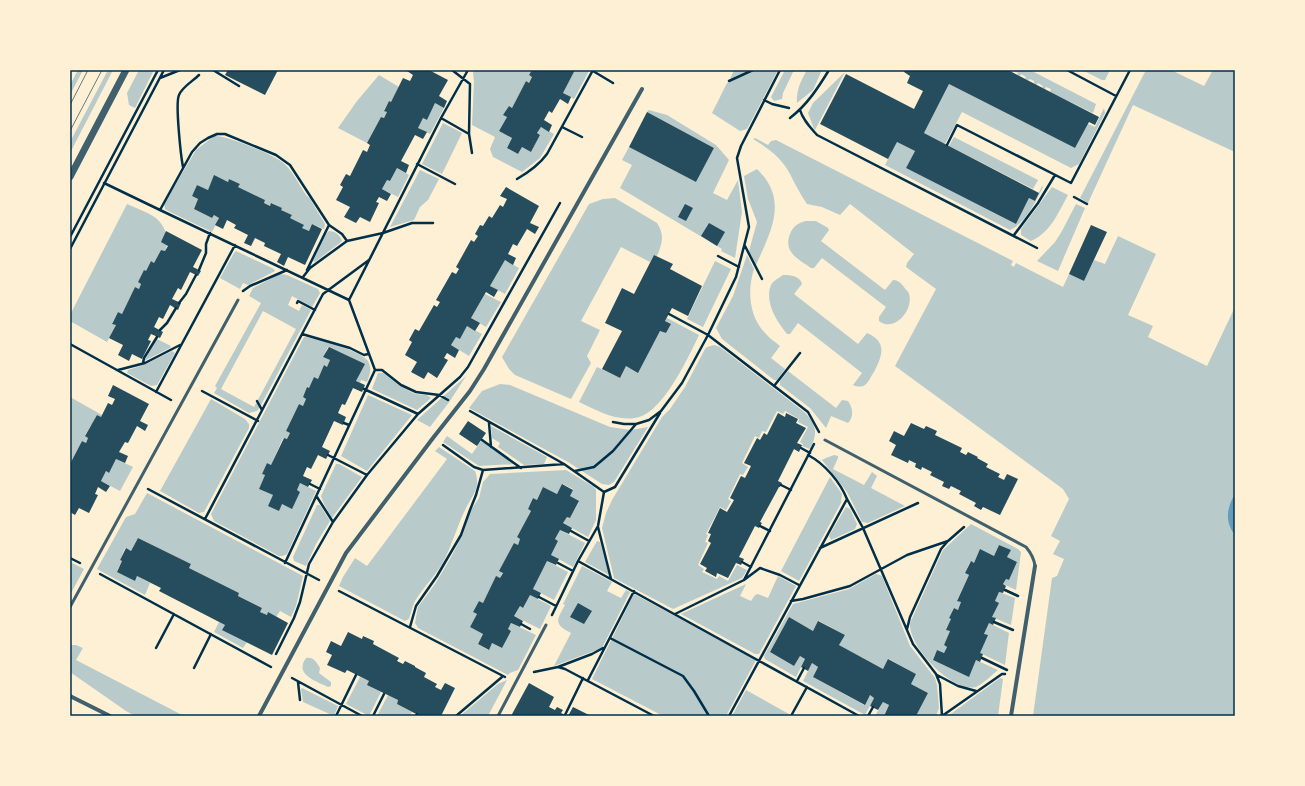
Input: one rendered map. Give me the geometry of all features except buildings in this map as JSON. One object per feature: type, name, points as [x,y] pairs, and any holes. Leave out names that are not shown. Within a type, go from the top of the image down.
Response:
[{"type":"street","points":[[70,177],[126,70]]},
{"type":"street","points":[[259,716],[346,553],[470,391],[484,370],[642,89]]},
{"type":"street","points":[[1011,716],[1034,566]]},
{"type":"street","points":[[70,696],[110,716]]},
{"type":"lane","points":[[70,607],[238,300]]},
{"type":"lane","points":[[825,440],[1026,548],[1034,560],[1034,566]]},
{"type":"lane","points":[[498,716],[546,625]]},
{"type":"path","points":[[70,237],[158,70]]},
{"type":"path","points":[[70,249],[164,70]]},
{"type":"path","points":[[159,78],[180,70]]},
{"type":"path","points":[[213,70],[239,86]]},
{"type":"path","points":[[452,70],[470,84],[470,134],[472,153]]},
{"type":"path","points":[[349,300],[417,164],[468,70]]},
{"type":"path","points":[[729,81],[753,70]]},
{"type":"path","points":[[604,492],[615,487],[661,411],[682,383],[708,335],[736,277],[749,227],[738,158],[741,146],[780,70]]},
{"type":"path","points":[[790,118],[800,110],[817,91],[829,70]]},
{"type":"path","points":[[1067,70],[1116,96]]},
{"type":"path","points":[[948,146],[958,126],[1071,183],[1130,70]]},
{"type":"path","points":[[517,179],[542,161],[547,154],[593,71],[613,83]]},
{"type":"path","points":[[183,168],[178,126],[179,95],[184,87],[199,75]]},
{"type":"path","points":[[764,100],[772,104],[789,108]]},
{"type":"path","points":[[800,110],[802,116],[817,135],[1037,248]]},
{"type":"path","points":[[441,118],[470,134]]},
{"type":"path","points":[[562,127],[582,138]]},
{"type":"path","points":[[160,210],[192,152],[200,143],[208,138],[217,134],[225,134],[276,156],[290,165],[329,225],[342,234],[347,241]]},
{"type":"path","points":[[417,164],[455,184]]},
{"type":"path","points":[[1014,235],[1038,203],[1055,175]]},
{"type":"path","points":[[104,182],[349,300],[375,370]]},
{"type":"path","points":[[1074,197],[1088,204]]},
{"type":"path","points":[[270,666],[294,618],[300,602],[309,564],[333,522],[367,475],[418,414],[460,377],[468,367],[560,203]]},
{"type":"path","points":[[303,277],[310,268],[347,241],[412,223],[433,223]]},
{"type":"path","points":[[303,277],[329,225]]},
{"type":"path","points":[[199,270],[206,253],[206,244],[210,233]]},
{"type":"path","points":[[156,392],[235,245]]},
{"type":"path","points":[[744,245],[762,279]]},
{"type":"path","points":[[718,256],[739,267]]},
{"type":"path","points":[[205,520],[323,294],[369,260]]},
{"type":"path","points":[[238,300],[242,292],[250,286],[287,270]]},
{"type":"path","points":[[179,302],[186,294],[196,275]]},
{"type":"path","points":[[297,303],[298,301],[315,310]]},
{"type":"path","points":[[160,330],[176,308]]},
{"type":"path","points":[[669,314],[708,335],[808,412],[820,433]]},
{"type":"path","points":[[302,334],[350,348],[364,355],[368,354]]},
{"type":"path","points":[[142,363],[157,337]]},
{"type":"path","points":[[70,344],[173,401]]},
{"type":"path","points":[[118,370],[142,363],[181,345]]},
{"type":"path","points":[[774,386],[800,353]]},
{"type":"path","points":[[375,370],[382,370],[401,385],[416,392],[439,395],[459,405],[564,464],[604,492]]},
{"type":"path","points":[[285,563],[375,370]]},
{"type":"path","points":[[191,385],[258,421]]},
{"type":"path","points":[[365,389],[418,414]]},
{"type":"path","points":[[257,401],[262,411]]},
{"type":"path","points":[[613,422],[636,424],[649,420],[661,411]]},
{"type":"path","points":[[489,422],[491,446]]},
{"type":"path","points":[[344,423],[350,425]]},
{"type":"path","points":[[574,471],[594,467],[613,451],[636,424]]},
{"type":"path","points":[[433,438],[474,468],[482,470],[564,464]]},
{"type":"path","points":[[482,440],[522,468]]},
{"type":"path","points":[[744,580],[816,440]]},
{"type":"path","points":[[801,448],[821,463],[840,486],[863,528],[869,545],[881,568],[913,644],[936,674],[940,684],[942,716]]},
{"type":"path","points":[[328,455],[367,475]]},
{"type":"path","points":[[410,627],[416,606],[437,576],[461,535],[476,495],[482,470]]},
{"type":"path","points":[[137,484],[502,677],[517,680]]},
{"type":"path","points":[[310,484],[320,489]]},
{"type":"path","points":[[781,485],[791,490]]},
{"type":"path","points":[[539,597],[557,605],[578,561],[598,526],[604,492]]},
{"type":"path","points":[[317,497],[333,522]]},
{"type":"path","points":[[820,548],[893,513],[931,497]]},
{"type":"path","points":[[729,716],[847,499]]},
{"type":"path","points":[[907,631],[907,624],[941,549],[969,522]]},
{"type":"path","points":[[598,526],[611,579]]},
{"type":"path","points":[[760,526],[770,531]]},
{"type":"path","points":[[571,531],[589,541]]},
{"type":"path","points":[[791,601],[850,586],[906,554],[948,541]]},
{"type":"path","points":[[70,562],[74,560]]},
{"type":"path","points":[[578,561],[760,660],[859,716]]},
{"type":"path","points":[[742,562],[751,567]]},
{"type":"path","points":[[558,563],[573,571]]},
{"type":"path","points":[[675,614],[744,580],[760,568],[780,574],[799,585]]},
{"type":"path","points":[[91,569],[362,716]]},
{"type":"path","points":[[1005,590],[1018,596]]},
{"type":"path","points":[[588,680],[634,591]]},
{"type":"path","points":[[156,648],[174,614]]},
{"type":"path","points":[[994,622],[1013,631]]},
{"type":"path","points":[[194,668],[211,634]]},
{"type":"path","points":[[610,638],[683,676],[709,716]]},
{"type":"path","points":[[520,674],[558,667],[604,648]]},
{"type":"path","points":[[982,658],[1007,670]]},
{"type":"path","points":[[558,667],[588,680],[653,716]]},
{"type":"path","points":[[797,681],[804,668]]},
{"type":"path","points":[[936,674],[958,686],[976,691]]},
{"type":"path","points":[[942,716],[1002,674],[1007,674]]},
{"type":"path","points":[[336,716],[356,675]]},
{"type":"path","points":[[456,716],[502,677]]},
{"type":"path","points":[[565,715],[583,678]]},
{"type":"path","points":[[298,682],[300,700]]},
{"type":"path","points":[[791,716],[807,687]]},
{"type":"path","points":[[373,716],[384,694]]},
{"type":"path","points":[[868,716],[873,707]]},
{"type":"shaded area","points":[[78,70],[83,70],[70,95],[70,85]]},
{"type":"shaded area","points":[[108,70],[113,70],[70,153],[70,142]]},
{"type":"shaded area","points":[[139,70],[154,70],[135,108],[129,105],[127,93]]},
{"type":"shaded area","points":[[474,70],[532,70],[529,75],[532,77],[529,83],[526,81],[512,108],[509,106],[504,115],[507,117],[499,131],[512,138],[507,148],[518,154],[522,147],[531,152],[540,135],[537,133],[541,127],[554,134],[540,158],[522,172],[493,157],[490,149],[495,137],[472,125]]},
{"type":"shaded area","points":[[575,70],[589,71],[574,99],[563,93]]},
{"type":"shaded area","points":[[734,70],[749,70],[730,79]]},
{"type":"shaded area","points":[[756,70],[778,70],[747,129],[740,131],[712,113],[727,83]]},
{"type":"shaded area","points":[[785,70],[794,70],[783,93],[782,99],[774,101],[771,97]]},
{"type":"shaded area","points":[[807,70],[822,70],[813,90],[797,103],[799,86]]},
{"type":"shaded area","points":[[1012,70],[1030,70],[1096,104],[1093,113],[1050,92],[1051,89],[1046,87],[1045,89],[1042,88],[1043,86],[1038,83],[1036,85],[1034,81],[1025,79],[1026,77],[1021,74],[1020,76],[1017,75],[1018,73]]},
{"type":"shaded area","points":[[1082,70],[1110,70],[1105,80],[1102,80]]},
{"type":"shaded area","points":[[1146,70],[1171,70],[1204,86],[1213,70],[1235,70],[1235,152],[1133,105],[1088,203],[1080,198]]},
{"type":"shaded area","points":[[845,72],[815,130],[808,113],[813,103]]},
{"type":"shaded area","points":[[379,75],[399,87],[391,102],[389,101],[384,110],[387,112],[384,118],[381,117],[367,143],[338,128],[357,101]]},
{"type":"shaded area","points":[[949,84],[1075,148],[1088,124],[1095,127],[1104,108],[1105,113],[1079,164],[1071,168],[962,112],[945,144],[924,133]]},
{"type":"shaded area","points":[[435,103],[444,108],[430,134],[418,128],[423,118],[427,120]]},
{"type":"shaded area","points":[[649,110],[667,115],[716,145],[729,160],[713,193],[727,200],[738,180],[742,212],[735,258],[721,251],[722,249],[620,188],[632,165],[622,160],[629,147],[696,182],[714,148],[647,112]]},
{"type":"shaded area","points":[[443,123],[462,133],[442,174],[422,164]]},
{"type":"shaded area","points":[[215,136],[230,139],[250,146],[277,159],[285,165],[310,199],[325,224],[324,229],[312,224],[309,231],[302,228],[303,225],[290,218],[292,215],[281,210],[281,208],[272,203],[270,206],[264,203],[265,200],[238,187],[240,184],[229,179],[228,182],[214,176],[208,190],[197,185],[192,196],[198,199],[194,209],[212,218],[214,215],[219,218],[212,232],[165,209],[164,204],[196,150]]},
{"type":"shaded area","points":[[954,137],[1038,180],[1033,189],[949,146]]},
{"type":"shaded area","points":[[755,138],[768,145],[771,141],[776,140],[1013,261],[1011,265],[1014,267],[1016,263],[1063,287],[1069,274],[1084,281],[1094,260],[1105,264],[1118,236],[1156,254],[1128,315],[1153,326],[1148,337],[1207,366],[1235,307],[1235,716],[1033,716],[1052,578],[1057,576],[1064,559],[1053,554],[1060,541],[1051,536],[1069,499],[1063,489],[895,366],[936,289],[906,267],[907,263],[914,254],[850,204],[840,215],[822,207],[807,204],[787,168],[779,158],[753,139]]},
{"type":"shaded area","points":[[897,142],[915,151],[906,168],[1016,224],[1029,198],[1035,201],[1042,186],[1043,187],[1033,205],[1025,217],[1020,223],[1010,230],[885,165]]},
{"type":"shaded area","points":[[397,168],[409,175],[398,197],[382,189],[387,180],[390,181]]},
{"type":"shaded area","points":[[757,169],[767,181],[775,204],[771,228],[756,265],[749,251],[757,222],[748,199],[744,176]]},
{"type":"shaded area","points":[[420,170],[439,179],[428,200],[420,207],[414,220],[390,227]]},
{"type":"shaded area","points":[[1052,187],[1068,195],[1049,227],[1044,233],[1031,241],[1021,235],[1021,229]]},
{"type":"shaded area","points":[[615,198],[657,223],[660,227],[662,240],[657,256],[654,255],[650,262],[621,247],[581,321],[600,330],[587,356],[591,363],[571,399],[515,375],[509,369],[502,357],[589,204],[603,199]]},
{"type":"shaded area","points":[[127,204],[156,218],[161,223],[165,231],[167,243],[165,251],[161,250],[154,263],[151,261],[146,271],[144,271],[138,282],[141,284],[139,289],[135,287],[122,314],[118,312],[112,323],[116,325],[107,342],[70,321],[70,315]]},
{"type":"shaded area","points":[[1076,204],[1085,208],[1058,271],[1037,261],[1055,242]]},
{"type":"shaded area","points":[[806,221],[816,221],[828,228],[829,230],[821,241],[885,290],[893,280],[902,284],[909,293],[910,300],[909,307],[902,318],[891,324],[885,324],[879,321],[879,317],[886,307],[822,258],[814,268],[811,268],[793,254],[788,246],[790,234],[796,225]]},
{"type":"shaded area","points":[[329,231],[337,234],[342,241],[315,262],[313,261],[326,234]]},
{"type":"shaded area","points":[[236,251],[274,269],[275,271],[248,285],[243,283],[240,289],[220,278]]},
{"type":"shaded area","points":[[747,255],[754,269],[750,295],[753,312],[760,327],[780,346],[771,358],[785,369],[777,380],[774,380],[722,339],[716,328],[733,296]]},
{"type":"shaded area","points":[[505,260],[519,268],[505,294],[490,286]]},
{"type":"shaded area","points":[[715,261],[731,269],[703,327],[687,319]]},
{"type":"shaded area","points":[[280,274],[287,275],[318,289],[320,293],[312,307],[292,296],[288,305],[299,311],[302,305],[311,310],[260,407],[257,411],[249,413],[214,393],[217,388],[215,386],[261,303],[249,296],[253,288]],"holes":[[[263,311],[296,329],[254,407],[221,389]]]},
{"type":"shaded area","points":[[783,275],[792,276],[799,279],[802,284],[794,294],[858,344],[867,333],[874,337],[881,345],[881,355],[879,360],[869,381],[865,385],[853,385],[862,373],[798,323],[790,334],[787,334],[783,329],[770,305],[769,291],[775,280]]},
{"type":"shaded area","points":[[485,294],[501,302],[486,327],[471,318]]},
{"type":"shaded area","points":[[667,318],[699,335],[681,371],[655,407],[645,415],[628,419],[606,414],[579,402],[597,367],[620,378],[626,366],[638,372],[660,331],[666,333],[671,324],[665,321]]},
{"type":"shaded area","points":[[467,326],[482,334],[469,356],[451,345],[456,337],[460,339]]},
{"type":"shaded area","points":[[304,337],[328,342],[357,353],[368,361],[370,372],[367,382],[361,380],[360,383],[356,381],[364,364],[328,347],[323,357],[330,360],[327,367],[324,365],[318,379],[314,377],[309,388],[307,387],[303,397],[306,399],[303,406],[299,404],[286,431],[290,433],[287,439],[283,438],[271,465],[267,463],[262,474],[265,475],[259,489],[273,495],[282,504],[292,508],[300,492],[297,490],[300,483],[316,491],[287,554],[279,556],[214,521],[211,514]]},
{"type":"shaded area","points":[[157,339],[171,346],[170,348],[144,361]]},
{"type":"shaded area","points":[[714,345],[720,347],[803,411],[811,420],[815,433],[810,449],[802,446],[803,444],[800,442],[808,427],[798,422],[799,419],[785,411],[783,414],[777,411],[766,432],[762,431],[759,438],[755,436],[742,463],[748,467],[743,475],[740,474],[728,499],[731,501],[726,510],[720,507],[706,534],[708,535],[705,542],[708,543],[698,565],[704,569],[702,572],[717,579],[719,576],[728,581],[737,565],[747,570],[742,578],[673,609],[614,578],[602,528],[606,513],[612,500],[662,417],[670,409],[685,387],[705,349]]},
{"type":"shaded area","points":[[172,351],[175,353],[157,385],[151,386],[127,373],[128,370],[146,364]]},
{"type":"shaded area","points":[[788,371],[836,408],[842,400],[848,401],[852,412],[850,421],[848,423],[831,416],[826,428],[810,408],[780,385],[780,381]]},
{"type":"shaded area","points":[[378,373],[383,373],[400,386],[415,394],[427,395],[431,398],[417,410],[372,389]]},
{"type":"shaded area","points":[[466,376],[450,401],[430,427],[417,420]]},
{"type":"shaded area","points":[[500,384],[510,385],[610,427],[631,430],[648,427],[614,482],[609,485],[602,484],[568,462],[469,408],[482,391]]},
{"type":"shaded area","points":[[368,395],[412,415],[367,471],[341,456]]},
{"type":"shaded area","points":[[70,397],[102,415],[101,417],[97,415],[85,435],[88,438],[86,443],[82,441],[70,464]]},
{"type":"shaded area","points":[[211,399],[245,419],[249,424],[249,428],[204,512],[199,513],[160,491]]},
{"type":"shaded area","points":[[491,426],[547,457],[544,464],[524,465],[498,447],[500,443],[492,438]]},
{"type":"shaded area","points":[[447,436],[472,454],[481,441],[515,464],[479,466],[443,442]]},
{"type":"shaded area","points":[[439,447],[475,471],[477,486],[442,564],[415,601],[409,619],[405,621],[339,586],[355,558],[367,566],[447,459],[435,451]]},
{"type":"shaded area","points":[[834,455],[838,456],[838,458],[833,469],[864,485],[872,472],[877,476],[871,488],[905,506],[868,523],[862,522],[847,492],[822,460]]},
{"type":"shaded area","points":[[116,459],[133,467],[120,491],[101,481],[106,471],[109,473]]},
{"type":"shaded area","points":[[336,464],[339,464],[362,477],[332,518],[321,496]]},
{"type":"shaded area","points":[[566,470],[594,487],[596,490],[596,520],[588,537],[563,523],[567,517],[570,518],[579,502],[570,496],[573,489],[563,484],[557,494],[543,487],[537,500],[533,498],[528,509],[531,511],[517,537],[520,539],[518,545],[514,543],[500,578],[496,577],[483,603],[479,601],[473,612],[477,614],[470,627],[483,634],[478,644],[488,650],[492,643],[502,648],[511,631],[508,629],[511,623],[536,635],[518,670],[508,675],[418,628],[415,623],[418,607],[435,584],[450,559],[463,534],[471,510],[479,498],[483,482],[490,474]]},
{"type":"shaded area","points":[[830,477],[842,494],[841,503],[799,581],[781,571]]},
{"type":"shaded area","points":[[147,493],[303,576],[296,606],[291,617],[280,611],[276,617],[268,613],[267,615],[260,612],[262,608],[238,596],[239,593],[189,568],[191,564],[138,538],[131,551],[125,548],[120,560],[122,561],[117,571],[135,581],[137,576],[150,583],[145,595],[97,569],[126,517],[135,514]]},
{"type":"shaded area","points":[[317,505],[320,505],[330,521],[316,544],[306,566],[294,561],[293,557]]},
{"type":"shaded area","points":[[846,507],[850,509],[857,524],[855,529],[831,540],[829,536]]},
{"type":"shaded area","points":[[971,524],[1021,552],[1016,590],[1003,584],[1006,579],[1009,580],[1017,562],[1007,557],[1010,550],[999,545],[994,556],[980,550],[974,563],[970,562],[965,573],[969,575],[957,600],[961,602],[958,610],[954,608],[949,618],[951,619],[947,630],[950,631],[944,645],[947,647],[944,653],[937,650],[933,660],[969,676],[976,660],[998,670],[976,687],[966,687],[955,683],[933,666],[916,644],[911,633],[910,623],[943,550]]},
{"type":"shaded area","points":[[560,530],[585,543],[573,567],[551,555],[558,541],[555,539]]},
{"type":"shaded area","points":[[597,541],[600,542],[609,575],[585,562]]},
{"type":"shaded area","points":[[547,561],[568,572],[554,600],[533,589]]},
{"type":"shaded area","points":[[72,563],[84,569],[70,595],[70,564]]},
{"type":"shaded area","points":[[582,566],[612,582],[607,591],[621,598],[626,590],[630,592],[602,648],[554,666],[571,633],[559,624],[558,619],[565,605],[563,604]]},
{"type":"shaded area","points":[[876,574],[882,576],[910,646],[935,678],[939,708],[936,716],[916,716],[928,693],[911,684],[916,674],[889,659],[883,669],[839,645],[845,635],[819,621],[813,631],[789,617],[770,652],[794,666],[800,656],[805,659],[796,677],[765,659],[764,656],[793,604],[849,589]]},
{"type":"shaded area","points":[[778,576],[796,586],[759,654],[755,654],[681,614],[746,584],[740,596],[751,601],[755,595],[758,594],[768,598]]},
{"type":"shaded area","points":[[999,592],[1015,598],[1011,625],[992,617],[998,603],[995,601]]},
{"type":"shaded area","points":[[634,594],[756,660],[726,716],[663,716],[592,679]]},
{"type":"shaded area","points":[[530,595],[551,606],[540,629],[514,616],[520,606],[523,608]]},
{"type":"shaded area","points":[[219,622],[225,625],[223,629],[247,642],[243,648],[214,632]]},
{"type":"shaded area","points":[[989,623],[1009,633],[1005,665],[980,653],[984,634]]},
{"type":"shaded area","points":[[70,645],[76,645],[83,648],[76,660],[184,716],[135,716],[126,711],[70,672]]},
{"type":"shaded area","points":[[306,658],[311,658],[316,662],[320,668],[319,673],[331,682],[331,686],[328,687],[308,677],[303,669],[303,664]]},
{"type":"shaded area","points":[[812,663],[818,667],[813,677],[864,705],[870,695],[874,698],[865,715],[803,681]]},
{"type":"shaded area","points":[[360,677],[369,681],[368,685],[381,692],[369,716],[346,704]]},
{"type":"shaded area","points":[[1000,678],[1003,679],[998,716],[948,716]]},
{"type":"shaded area","points":[[507,680],[488,716],[460,716],[498,684]]},
{"type":"shaded area","points":[[302,688],[338,706],[334,716],[303,702]]},
{"type":"shaded area","points":[[746,690],[789,714],[788,716],[732,716]]},
{"type":"shaded area","points":[[388,695],[398,700],[397,704],[412,712],[410,716],[377,716]]},
{"type":"shaded area","points":[[883,702],[889,705],[884,715],[885,716],[875,716]]},
{"type":"waterway","points":[[1235,500],[1231,515],[1235,530]]},
{"type":"tram line","points":[[70,105],[88,70]]},
{"type":"tram line","points":[[70,131],[102,70]]}]
